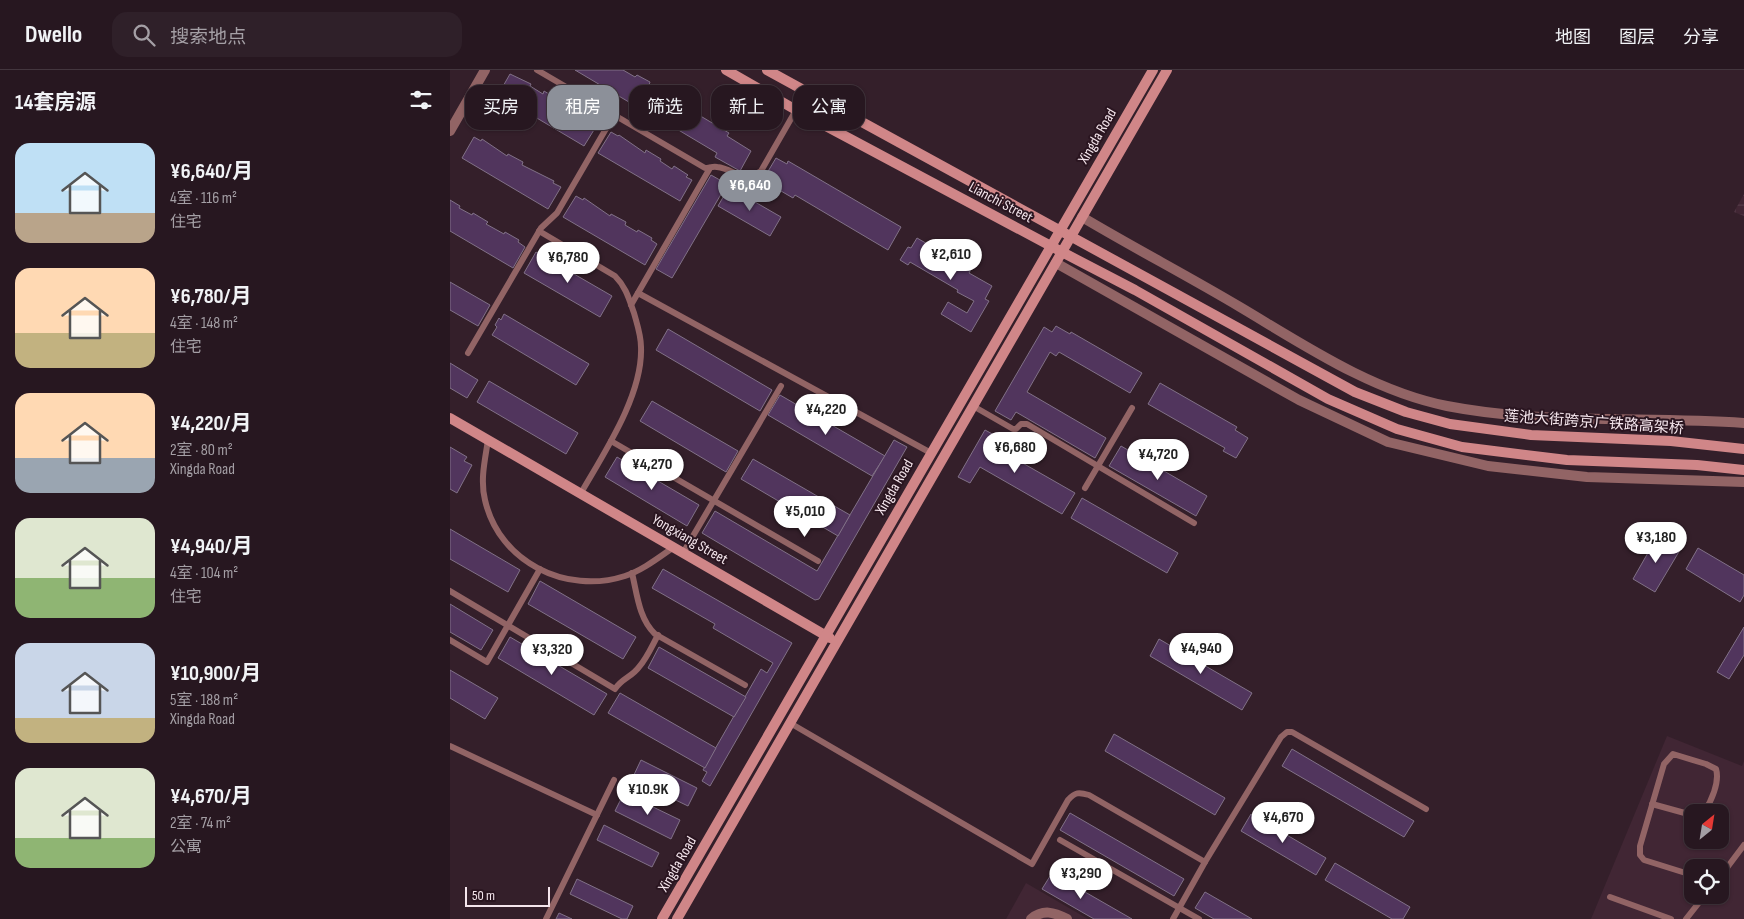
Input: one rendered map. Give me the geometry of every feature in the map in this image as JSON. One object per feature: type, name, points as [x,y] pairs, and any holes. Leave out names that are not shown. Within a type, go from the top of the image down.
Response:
[{"type":"main road","name":"Lianchi Street","points":[[726,70],[793,108]]},
{"type":"main road","name":"Lianchi Street","points":[[767,70],[1060,230],[1070,238],[1200,306]]},
{"type":"main road","name":"Xingda Road","points":[[662,919],[1152,70]]},
{"type":"main road","name":"Xingda Road","points":[[677,919],[1167,70]]},
{"type":"main road","name":"Lianchi Street","points":[[834,130],[1135,290],[1328,399],[1397,429],[1453,444],[1567,460],[1697,465],[1744,470]]},
{"type":"main road","name":"莲池大街跨京广铁路高架桥","points":[[1200,306],[1355,392],[1406,412],[1450,424],[1531,435],[1671,441],[1744,448]]},
{"type":"main road","name":"Yongxiang Street","points":[[450,418],[837,642]]},
{"type":"street","points":[[450,131],[486,70]]},
{"type":"street","points":[[1082,217],[1238,306],[1319,355],[1397,392],[1445,405],[1512,416],[1744,423]]},
{"type":"street","points":[[1056,263],[1298,400],[1388,442],[1488,466],[1587,477],[1744,482]]},
{"type":"street","points":[[1031,919],[1042,912],[1052,912],[1067,919]]},
{"type":"lane","points":[[537,70],[563,85]]},
{"type":"lane","points":[[619,118],[705,168],[716,166],[746,177],[754,176],[761,171],[793,115]]},
{"type":"lane","points":[[468,353],[539,231],[557,213],[605,130]]},
{"type":"lane","points":[[631,305],[710,168]]},
{"type":"lane","points":[[539,231],[616,276],[627,292],[638,328],[641,346],[640,364],[625,415],[581,494]]},
{"type":"lane","points":[[638,293],[931,453]]},
{"type":"lane","points":[[488,440],[482,482],[485,501],[493,524],[504,541],[518,555],[557,577],[576,582],[624,576],[678,550],[714,501],[781,386]]},
{"type":"lane","points":[[973,406],[1013,429],[1016,429],[1021,424],[1027,424],[1194,523]]},
{"type":"lane","points":[[1085,488],[1132,408]]},
{"type":"lane","points":[[611,441],[818,562]]},
{"type":"lane","points":[[450,640],[487,662],[540,569]]},
{"type":"lane","points":[[632,573],[644,620],[649,628],[745,685]]},
{"type":"lane","points":[[450,592],[615,689],[621,680],[640,667],[658,635]]},
{"type":"lane","points":[[790,722],[1032,864],[1068,800],[1073,794],[1079,792],[1089,795],[1205,862]]},
{"type":"lane","points":[[1173,919],[1281,736],[1287,732],[1292,732],[1426,809]]},
{"type":"lane","points":[[450,746],[597,816]]},
{"type":"lane","points":[[1684,872],[1644,860],[1640,855],[1640,846],[1664,764],[1673,754],[1716,769],[1718,775],[1710,804]]},
{"type":"lane","points":[[546,919],[614,780]]},
{"type":"lane","points":[[1652,804],[1684,813]]},
{"type":"lane","points":[[1060,840],[1199,919]]},
{"type":"lane","points":[[1729,865],[1744,845]]},
{"type":"lane","points":[[1610,897],[1671,919]]},
{"type":"lane","points":[[1686,919],[1698,904]]},
{"type":"shaded area","points":[[1744,194],[1744,216],[1734,212]]},
{"type":"shaded area","points":[[1667,736],[1742,766],[1744,761],[1744,919],[1591,919]]},
{"type":"shaded area","points":[[1026,883],[1088,919],[1006,919]]},
{"type":"building","points":[[575,70],[623,70],[635,77],[637,75],[650,82],[649,85],[629,85],[629,102],[619,96],[619,85],[600,85]]},
{"type":"building","points":[[510,74],[531,84],[530,85],[504,85]]},
{"type":"building","points":[[537,90],[543,94],[544,91],[547,93],[547,124],[537,118]]},
{"type":"building","points":[[701,116],[711,122],[711,130],[724,130],[729,133],[727,136],[751,151],[740,171],[715,157],[717,153],[678,130],[701,130]]},
{"type":"building","points":[[557,130],[594,130],[584,146]]},
{"type":"building","points":[[611,132],[619,135],[645,153],[646,150],[661,159],[660,161],[672,169],[674,166],[688,175],[686,177],[692,180],[680,201],[598,153]]},
{"type":"building","points":[[474,137],[481,141],[482,139],[507,156],[508,154],[523,162],[522,165],[554,181],[553,183],[561,187],[548,209],[462,158]]},
{"type":"building","points":[[776,158],[787,164],[788,161],[901,227],[888,250],[795,195],[793,198],[769,184],[768,187],[761,183]]},
{"type":"building","points":[[711,175],[727,184],[672,278],[656,269]]},
{"type":"building","points":[[729,187],[781,217],[770,236],[718,206]]},
{"type":"building","points":[[576,196],[583,200],[584,198],[610,216],[611,214],[626,222],[625,225],[652,238],[651,240],[657,244],[645,265],[563,217]]},
{"type":"building","points":[[450,200],[460,206],[459,208],[472,215],[473,213],[488,222],[486,224],[519,240],[518,242],[525,247],[513,268],[450,231]]},
{"type":"building","points":[[917,238],[971,269],[969,273],[992,286],[985,299],[989,301],[971,332],[941,314],[948,302],[967,313],[974,301],[910,262],[908,265],[900,260],[908,247],[911,248]]},
{"type":"building","points":[[536,252],[612,296],[600,317],[524,273]]},
{"type":"building","points":[[450,282],[490,305],[478,326],[450,310]]},
{"type":"building","points":[[504,314],[589,364],[576,385],[492,335],[497,327],[495,325],[499,318],[501,320]]},
{"type":"building","points":[[1056,326],[1070,334],[1071,332],[1142,373],[1130,393],[1059,352],[1056,356],[1050,352],[1027,392],[1106,438],[1095,458],[1016,412],[1011,420],[995,411],[1044,327],[1052,332]]},
{"type":"building","points":[[668,329],[772,390],[760,411],[656,350]]},
{"type":"building","points":[[450,363],[478,380],[467,398],[450,388]]},
{"type":"building","points":[[489,381],[578,433],[566,454],[477,402]]},
{"type":"building","points":[[1160,383],[1237,427],[1235,430],[1248,438],[1236,458],[1223,451],[1225,448],[1148,404]]},
{"type":"building","points":[[780,395],[885,456],[872,476],[768,415]]},
{"type":"building","points":[[652,401],[738,451],[726,472],[640,421]]},
{"type":"building","points":[[985,430],[996,436],[991,445],[1075,493],[1062,514],[980,467],[970,483],[958,477]]},
{"type":"building","points":[[894,440],[907,447],[819,599],[815,600],[702,533],[715,511],[817,571]]},
{"type":"building","points":[[1121,446],[1207,496],[1196,516],[1109,466]]},
{"type":"building","points":[[450,447],[467,457],[464,461],[472,465],[457,493],[450,489]]},
{"type":"building","points":[[617,457],[699,505],[687,526],[605,477]]},
{"type":"building","points":[[753,459],[850,515],[838,536],[741,479]]},
{"type":"building","points":[[1082,498],[1178,553],[1167,573],[1071,518]]},
{"type":"building","points":[[450,529],[520,570],[508,592],[450,559]]},
{"type":"building","points":[[1657,537],[1680,550],[1655,592],[1633,579]]},
{"type":"building","points":[[1698,548],[1744,575],[1744,595],[1740,602],[1686,569]]},
{"type":"building","points":[[663,569],[792,643],[710,786],[702,781],[707,772],[703,770],[761,669],[767,673],[773,663],[713,628],[715,624],[652,588]]},
{"type":"building","points":[[540,581],[636,637],[623,659],[528,604]]},
{"type":"building","points":[[450,604],[493,630],[481,650],[450,632]]},
{"type":"building","points":[[1744,627],[1744,655],[1729,679],[1717,672]]},
{"type":"building","points":[[510,637],[607,694],[594,715],[498,658]]},
{"type":"building","points":[[1159,639],[1252,693],[1242,710],[1150,656]]},
{"type":"building","points":[[659,647],[746,697],[734,717],[648,668]]},
{"type":"building","points":[[450,670],[498,698],[485,719],[450,698]]},
{"type":"building","points":[[620,693],[716,748],[705,768],[608,713]]},
{"type":"building","points":[[1114,734],[1225,798],[1215,815],[1105,751]]},
{"type":"building","points":[[1292,749],[1414,821],[1404,837],[1282,766]]},
{"type":"building","points":[[641,760],[697,788],[688,806],[632,779]]},
{"type":"building","points":[[624,793],[680,820],[671,839],[615,811]]},
{"type":"building","points":[[1070,813],[1184,879],[1174,896],[1060,830]]},
{"type":"building","points":[[1251,814],[1326,858],[1316,875],[1241,831]]},
{"type":"building","points":[[604,825],[659,853],[652,867],[597,840]]},
{"type":"building","points":[[1335,863],[1410,907],[1403,919],[1392,919],[1325,880]]},
{"type":"building","points":[[1052,873],[1132,919],[1094,919],[1042,889]]},
{"type":"building","points":[[577,879],[633,906],[627,919],[622,919],[570,894]]},
{"type":"building","points":[[1205,892],[1252,919],[1214,919],[1195,908]]},
{"type":"building","points":[[559,913],[572,919],[556,919]]}]
